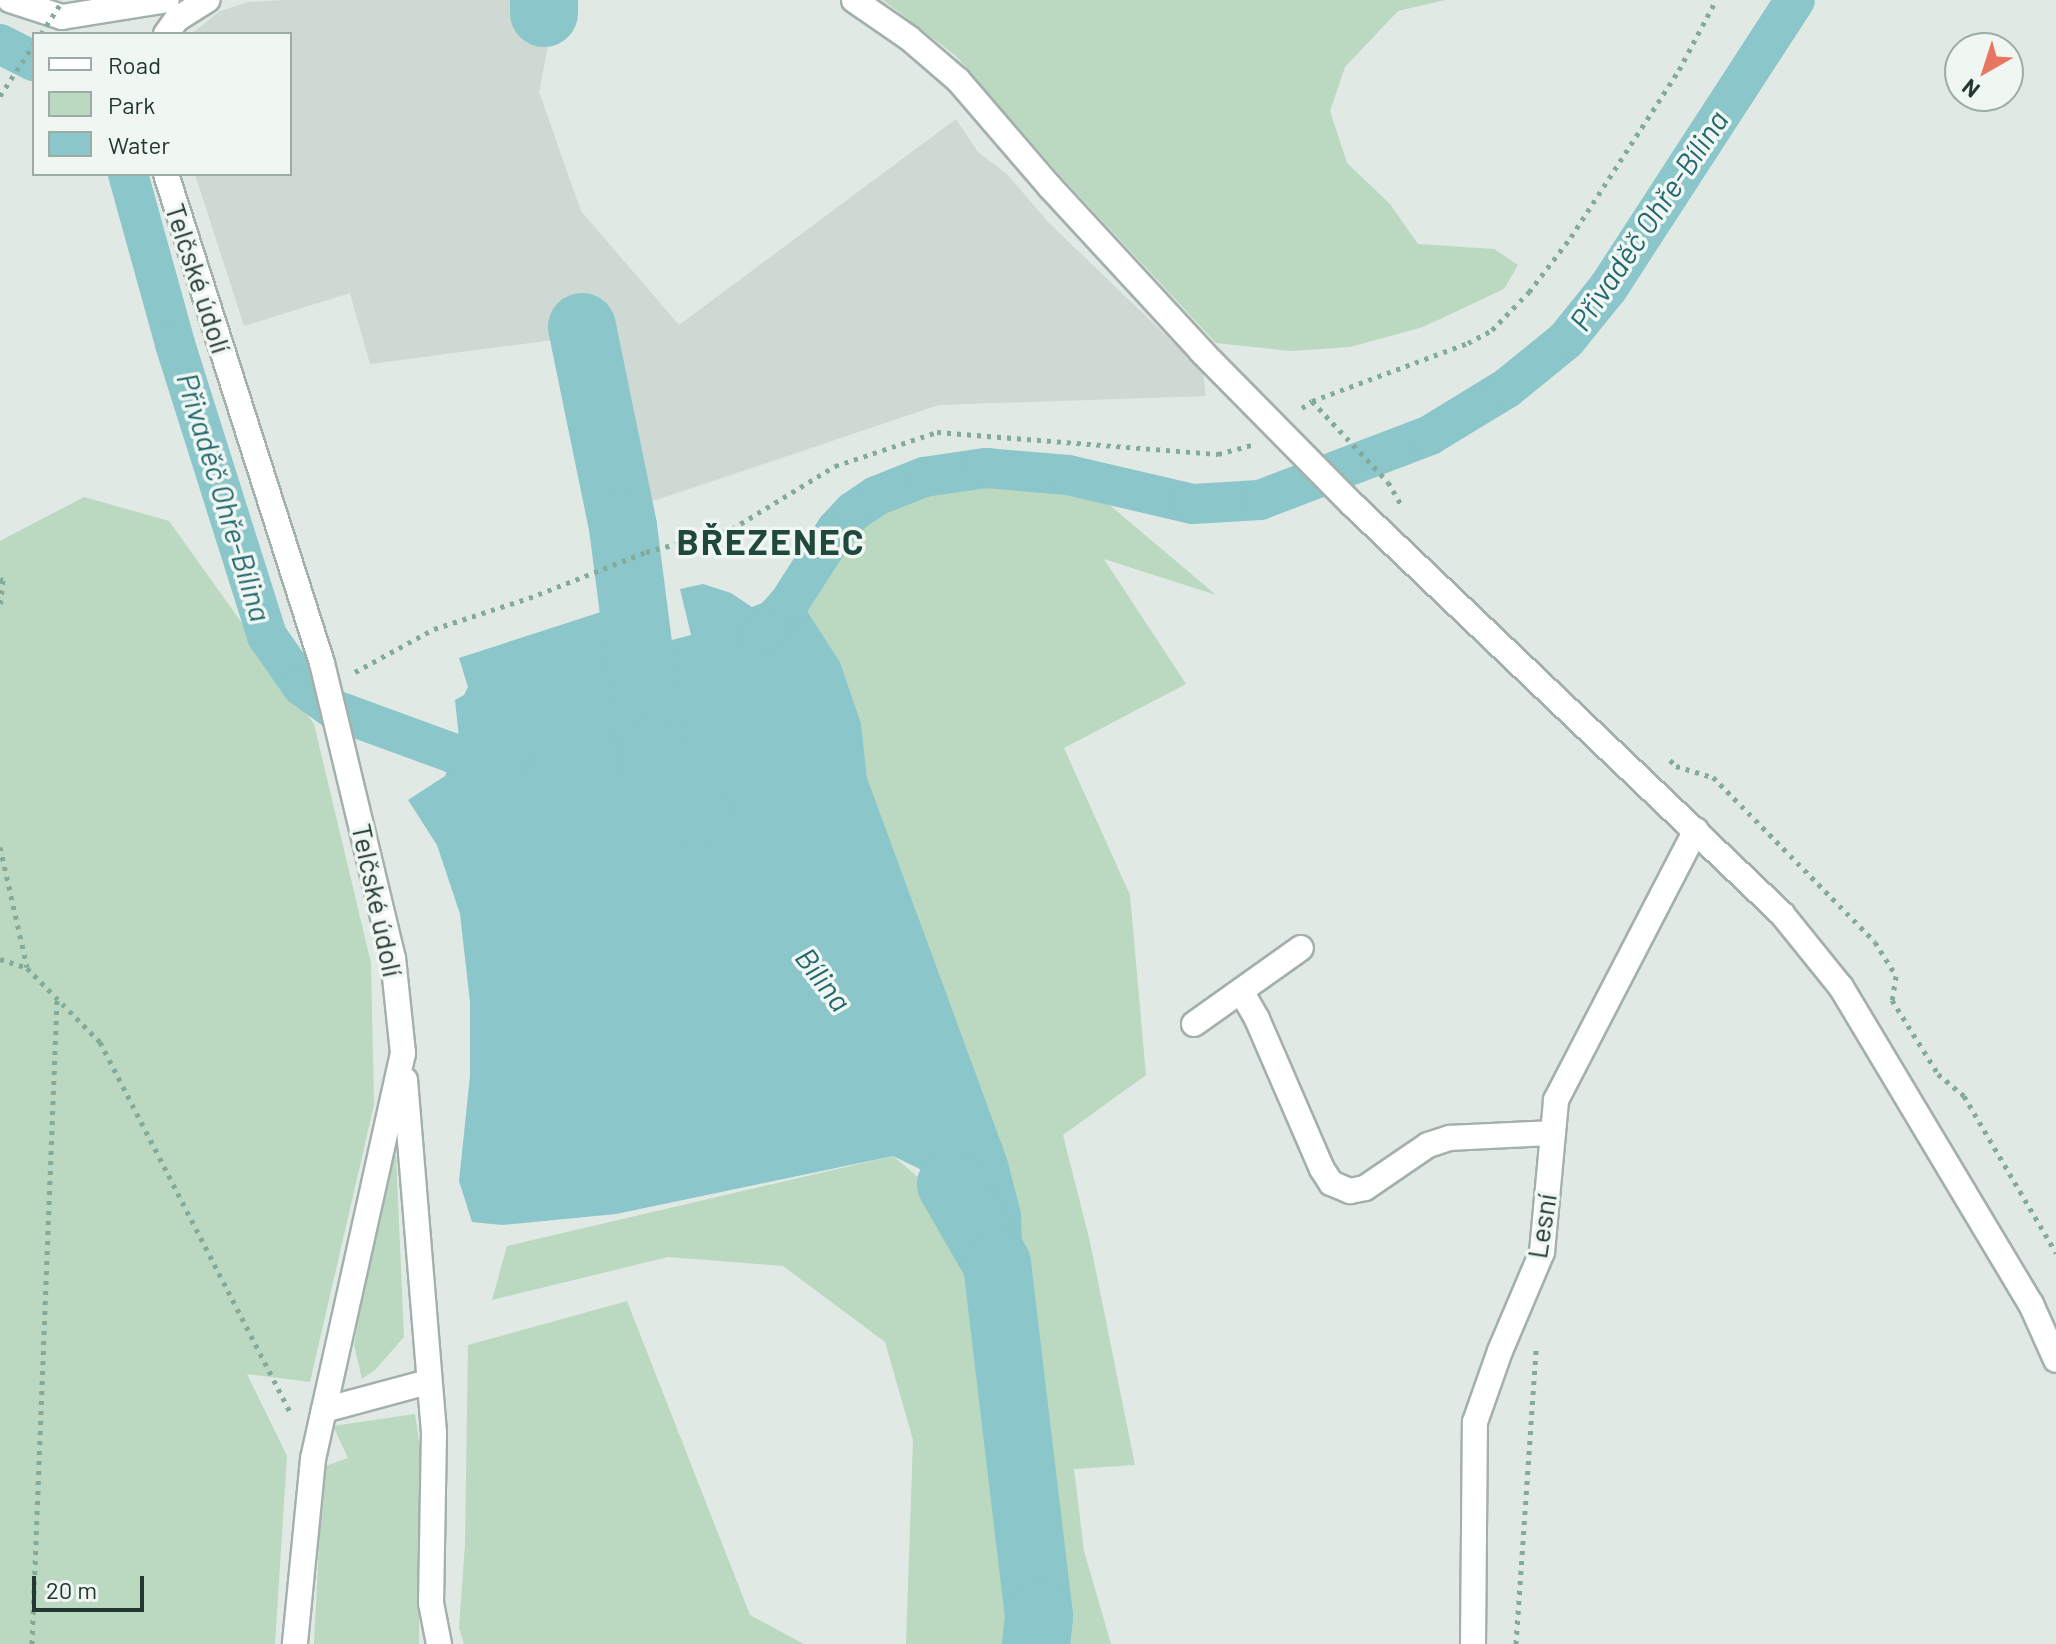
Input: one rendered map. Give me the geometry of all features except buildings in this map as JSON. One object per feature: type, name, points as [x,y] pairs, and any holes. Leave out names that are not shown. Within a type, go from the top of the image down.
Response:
[{"type":"street","points":[[0,17],[10,0],[67,17],[167,0]]},
{"type":"street","points":[[167,32],[177,19],[207,0]]},
{"type":"street","points":[[854,0],[909,38],[958,80],[1111,253],[1353,505],[1782,914],[1841,987],[2031,1304],[2056,1360]]},
{"type":"street","name":"Telčské údolí","points":[[167,176],[322,663],[393,958],[403,1053],[313,1459],[295,1644]]},
{"type":"street","name":"Lesní","points":[[1473,1644],[1475,1422],[1542,1252],[1556,1100],[1696,830]]},
{"type":"street","points":[[1194,1024],[1301,948]]},
{"type":"street","points":[[1241,991],[1257,1019],[1322,1169],[1331,1183],[1350,1191],[1365,1188],[1428,1145],[1450,1138],[1553,1133]]},
{"type":"street","points":[[403,1053],[434,1432],[431,1603],[439,1644]]},
{"type":"street","points":[[324,1410],[428,1382]]},
{"type":"path","points":[[322,663],[354,673],[434,629],[646,552],[732,529],[835,466],[937,432],[1218,454],[1254,445],[1282,432],[1312,401],[1468,343],[1492,330],[1529,292],[1571,237],[1679,70],[1716,0]]},
{"type":"path","points":[[44,32],[67,17]]},
{"type":"path","points":[[0,96],[32,47]]},
{"type":"path","points":[[1312,401],[1388,482]]},
{"type":"path","points":[[0,579],[0,609]]},
{"type":"path","points":[[0,847],[27,968]]},
{"type":"path","points":[[0,959],[27,968],[100,1042],[313,1459]]},
{"type":"path","points":[[32,1644],[57,998]]},
{"type":"path","points":[[1516,1644],[1537,1345]]},
{"type":"shaded area","points":[[523,0],[521,10],[554,15],[539,92],[581,211],[679,325],[956,119],[978,152],[1007,174],[1048,222],[1203,371],[1206,396],[939,405],[644,504],[597,325],[582,327],[568,338],[370,364],[350,293],[244,326],[196,176],[292,176],[292,32],[194,32],[220,11],[248,2]]},
{"type":"green space","points":[[883,0],[1445,0],[1398,11],[1345,67],[1330,111],[1347,163],[1390,204],[1418,244],[1494,249],[1518,265],[1504,289],[1423,327],[1350,347],[1291,351],[1216,343],[1066,182],[956,56]]},
{"type":"green space","points":[[992,476],[1086,485],[1216,595],[1104,559],[1186,684],[1064,748],[1130,895],[1146,1075],[1063,1135],[1090,1242],[1135,1465],[1074,1469],[1084,1551],[1111,1644],[906,1644],[913,1440],[885,1342],[783,1266],[668,1257],[492,1300],[507,1246],[893,1156],[938,1194],[867,778],[861,723],[840,662],[800,600],[833,546],[856,519],[878,505],[942,482]]},
{"type":"green space","points":[[84,497],[169,521],[314,724],[371,963],[374,1105],[310,1382],[247,1374],[287,1456],[275,1644],[0,1644],[0,541]]},
{"type":"green space","points":[[396,1155],[404,1337],[376,1369],[362,1379],[354,1345],[374,1233],[390,1162]]},
{"type":"green space","points":[[627,1301],[750,1615],[804,1644],[464,1644],[459,1628],[465,1544],[468,1345]]},
{"type":"green space","points":[[415,1414],[420,1448],[419,1644],[314,1644],[323,1467],[348,1458],[333,1426]]},
{"type":"water","points":[[703,584],[731,593],[752,607],[788,593],[800,600],[840,662],[861,723],[867,778],[1007,1159],[1021,1213],[1022,1249],[997,1264],[966,1266],[943,1237],[938,1194],[924,1171],[893,1156],[616,1214],[502,1225],[472,1222],[459,1181],[470,1076],[470,1002],[460,914],[437,845],[408,800],[445,776],[455,754],[459,738],[455,700],[464,695],[468,687],[459,658],[604,611],[631,736],[661,733],[650,597],[655,597],[668,641],[691,635],[680,589]]},
{"type":"waterway","name":"Bílina","points":[[544,0],[544,13]]},
{"type":"waterway","name":"Přivaděč Ohře-Bílina","points":[[759,636],[789,603],[836,530],[854,511],[876,496],[924,477],[986,468],[1068,475],[1193,504],[1260,500],[1430,435],[1507,388],[1566,340],[1608,288],[1795,0]]},
{"type":"waterway","name":"Přivaděč Ohře-Bílina","points":[[0,44],[32,60]]},
{"type":"waterway","name":"Přivaděč Ohře-Bílina","points":[[129,176],[175,344],[267,636],[302,686],[335,710],[455,754],[510,754]]},
{"type":"waterway","name":"Bílina","points":[[582,327],[623,527],[652,753],[698,813]]},
{"type":"waterway","name":"Bílina","points":[[951,1184],[997,1264],[1039,1617],[1036,1644]]},
{"type":"district","name":"BŘEZENEC","points":[[771,541]]}]
